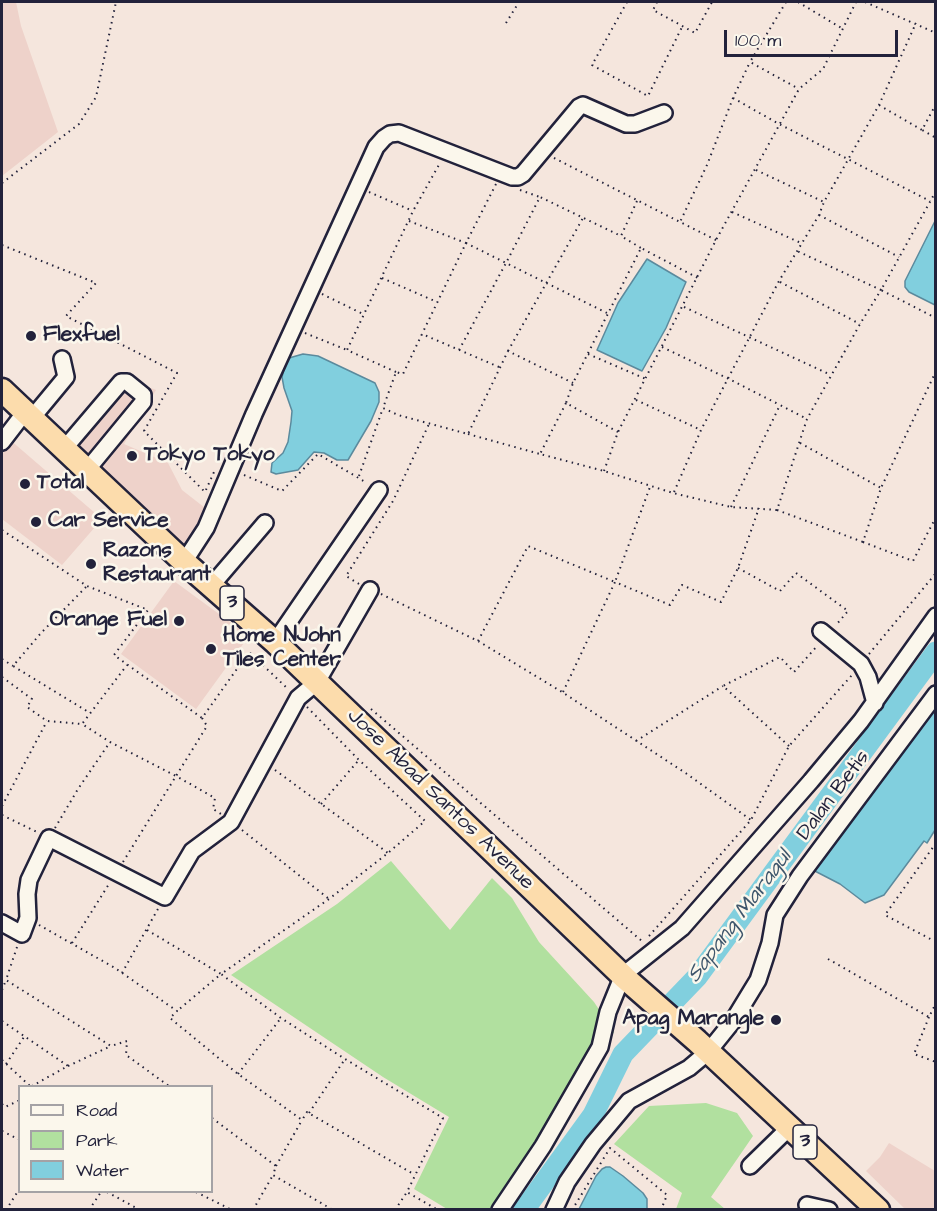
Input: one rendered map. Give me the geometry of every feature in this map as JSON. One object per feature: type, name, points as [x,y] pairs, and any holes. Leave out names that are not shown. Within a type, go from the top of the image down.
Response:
[{"type":"highway","name":"Jose Abad Santos Avenue","points":[[2,390],[184,562],[275,642],[624,977],[878,1209]]},
{"type":"street","points":[[184,562],[206,528],[254,414],[376,147],[384,138],[390,134],[399,133],[512,177],[518,177],[583,105],[626,124],[635,124],[664,113]]},
{"type":"street","points":[[2,442],[66,377],[62,359]]},
{"type":"street","points":[[64,449],[121,382],[128,382],[143,395],[143,402],[87,470]]},
{"type":"street","points":[[275,642],[373,486]]},
{"type":"street","points":[[212,585],[265,523]]},
{"type":"street","points":[[2,923],[22,934],[28,918],[29,880],[49,838],[165,897],[192,851],[231,822],[298,698],[317,682],[370,590]]},
{"type":"street","points":[[500,1209],[543,1146],[600,1047],[608,1012],[624,977],[682,928],[811,782],[874,703],[936,616]]},
{"type":"street","points":[[824,633],[861,664],[868,677],[874,703]]},
{"type":"street","name":"Dalan Betis","points":[[554,1209],[567,1182],[593,1144],[629,1101],[689,1068],[702,1046],[733,1021],[758,980],[770,943],[775,915],[936,694]]},
{"type":"street","points":[[750,1166],[789,1128]]},
{"type":"street","points":[[807,1205],[829,1209]]},
{"type":"path","points":[[2,183],[79,124],[96,97],[116,2]]},
{"type":"path","points":[[506,23],[519,2]]},
{"type":"path","points":[[627,2],[592,65],[648,96],[682,27]]},
{"type":"path","points":[[657,2],[653,10],[695,33],[712,2]]},
{"type":"path","points":[[680,222],[707,165],[733,98],[750,62],[786,2]]},
{"type":"path","points":[[798,2],[843,29]]},
{"type":"path","points":[[604,471],[618,432],[716,240],[799,89],[824,69],[856,2]]},
{"type":"path","points":[[866,2],[936,33]]},
{"type":"path","points":[[673,493],[701,430],[779,281],[819,215],[824,202],[879,105],[916,23]]},
{"type":"path","points":[[750,62],[799,89]]},
{"type":"path","points":[[733,98],[930,201]]},
{"type":"path","points":[[922,130],[936,104]]},
{"type":"path","points":[[879,105],[936,138]]},
{"type":"path","points":[[547,154],[716,240]]},
{"type":"path","points":[[347,350],[413,211],[440,163]]},
{"type":"path","points":[[755,170],[824,202]]},
{"type":"path","points":[[305,333],[403,374],[496,185]]},
{"type":"path","points":[[524,188],[516,189],[540,197],[621,236],[698,278]]},
{"type":"path","points":[[363,189],[413,211]]},
{"type":"path","points":[[777,510],[807,419],[936,191]]},
{"type":"path","points":[[459,350],[540,197]]},
{"type":"path","points":[[621,236],[637,201]]},
{"type":"path","points":[[732,212],[801,243]]},
{"type":"path","points":[[819,215],[899,257]]},
{"type":"path","points":[[468,434],[499,367],[547,285],[582,218]]},
{"type":"path","points":[[409,221],[466,243],[609,314]]},
{"type":"path","points":[[2,245],[96,283],[66,316],[177,374],[144,431],[205,492],[214,471]]},
{"type":"path","points":[[540,454],[641,248]]},
{"type":"path","points":[[797,251],[936,318]]},
{"type":"path","points":[[381,278],[437,302]]},
{"type":"path","points":[[779,281],[860,324]]},
{"type":"path","points":[[313,290],[363,314]]},
{"type":"path","points":[[684,306],[831,375]]},
{"type":"path","points":[[422,334],[499,367]]},
{"type":"path","points":[[662,348],[729,378],[807,419]]},
{"type":"path","points":[[508,351],[573,383]]},
{"type":"path","points":[[588,354],[646,379]]},
{"type":"path","points":[[863,542],[881,488],[936,371]]},
{"type":"path","points":[[359,477],[396,372]]},
{"type":"path","points":[[636,400],[701,430]]},
{"type":"path","points":[[566,403],[618,432]]},
{"type":"path","points":[[731,507],[780,405]]},
{"type":"path","points":[[383,408],[398,415],[604,471],[673,493],[731,507],[777,510],[913,561],[936,517]]},
{"type":"path","points":[[429,424],[393,501],[346,576],[370,590],[478,641],[562,692],[687,774],[751,820]]},
{"type":"path","points":[[799,443],[881,488]]},
{"type":"path","points":[[236,472],[282,491],[318,454],[373,486]]},
{"type":"path","points":[[562,692],[615,582],[650,486]]},
{"type":"path","points":[[478,641],[528,546],[670,605],[682,585],[721,602],[738,568],[759,508]]},
{"type":"path","points":[[2,530],[87,586],[148,610],[114,655],[202,718],[207,726],[147,826],[71,943]]},
{"type":"path","points":[[636,741],[723,687],[780,657],[794,672],[824,633],[848,611],[796,573],[780,591],[738,568]]},
{"type":"path","points":[[371,709],[644,942],[751,820],[789,746],[936,573]]},
{"type":"path","points":[[13,666],[41,633],[87,586]]},
{"type":"path","points":[[202,718],[249,652],[425,821],[329,899],[221,974],[170,1018],[238,1074],[302,1120]]},
{"type":"path","points":[[2,659],[90,713]]},
{"type":"path","points":[[81,724],[127,665]]},
{"type":"path","points":[[2,677],[32,699],[27,707],[47,721],[81,724],[215,798],[213,809],[329,899]]},
{"type":"path","points":[[723,687],[789,746]]},
{"type":"path","points":[[2,806],[47,721]]},
{"type":"path","points":[[2,815],[49,838],[78,789],[110,742]]},
{"type":"path","points":[[321,804],[359,760]]},
{"type":"path","points":[[263,761],[388,853]]},
{"type":"path","points":[[935,845],[885,915],[936,942]]},
{"type":"path","points":[[122,973],[165,897]]},
{"type":"path","points":[[28,918],[122,973],[177,1011]]},
{"type":"path","points":[[147,930],[221,974],[281,1018],[345,1059],[443,1118],[407,1192],[395,1209]]},
{"type":"path","points":[[2,990],[22,934]]},
{"type":"path","points":[[828,959],[928,1017]]},
{"type":"path","points":[[6,980],[111,1046]]},
{"type":"path","points":[[936,1003],[928,1017],[914,1054],[936,1062]]},
{"type":"path","points":[[238,1074],[281,1018]]},
{"type":"path","points":[[2,1021],[68,1066]]},
{"type":"path","points":[[6,1064],[24,1037]]},
{"type":"path","points":[[33,1085],[111,1046],[128,1041],[126,1055],[168,1085]]},
{"type":"path","points":[[253,1209],[302,1120],[345,1059]]},
{"type":"path","points":[[2,1060],[30,1085]]},
{"type":"path","points":[[2,1110],[18,1101]]},
{"type":"path","points":[[2,1104],[5,1107]]},
{"type":"path","points":[[309,1113],[415,1175]]},
{"type":"path","points":[[213,1119],[276,1166]]},
{"type":"path","points":[[2,1131],[18,1139]]},
{"type":"path","points":[[572,1209],[610,1148],[667,1195],[661,1209]]},
{"type":"path","points":[[273,1174],[331,1209]]},
{"type":"path","points":[[6,1209],[18,1191]]},
{"type":"path","points":[[407,1192],[438,1209]]},
{"type":"path","points":[[89,1209],[100,1193]]},
{"type":"path","points":[[111,1193],[140,1209]]},
{"type":"path","points":[[200,1193],[232,1209]]},
{"type":"shaded area","points":[[2,2],[16,2],[21,26],[58,132],[2,176]]},
{"type":"shaded area","points":[[119,376],[156,390],[124,444],[168,463],[182,490],[209,511],[186,554],[68,443]]},
{"type":"shaded area","points":[[9,439],[102,519],[62,565],[2,519],[2,448]]},
{"type":"shaded area","points":[[174,581],[249,636],[196,709],[121,654]]},
{"type":"shaded area","points":[[889,1143],[935,1171],[935,1209],[905,1209],[866,1171],[880,1157]]},
{"type":"green space","points":[[391,861],[450,930],[492,878],[512,898],[539,942],[594,1002],[614,1032],[590,1074],[496,1209],[447,1209],[414,1189],[449,1117],[383,1077],[231,975],[337,904]]},
{"type":"green space","points":[[706,1103],[737,1113],[753,1136],[711,1197],[725,1209],[676,1209],[682,1193],[614,1144],[649,1106]]},
{"type":"water","points":[[935,221],[935,305],[909,292],[905,287],[905,281]]},
{"type":"water","points":[[647,259],[686,282],[666,328],[642,371],[597,350],[618,303]]},
{"type":"water","points":[[303,354],[318,356],[375,383],[379,392],[379,402],[371,421],[348,460],[337,460],[324,453],[314,452],[298,470],[276,474],[271,472],[272,463],[283,453],[288,442],[292,411],[282,377],[289,358]]},
{"type":"water","points":[[935,699],[935,830],[927,843],[924,841],[884,895],[865,903],[840,884],[809,868]]},
{"type":"water","points":[[606,1167],[610,1167],[623,1176],[643,1193],[647,1199],[647,1209],[579,1209],[596,1176]]},
{"type":"waterway","name":"Sapang Maragul","points":[[524,1210],[593,1115],[623,1054],[697,977],[936,652]]},
{"type":"place","name":"Flexfuel","points":[[31,336]]},
{"type":"place","name":"Tokyo Tokyo","points":[[132,456]]},
{"type":"place","name":"Total","points":[[25,484]]},
{"type":"place","name":"Car Service","points":[[36,522]]},
{"type":"place","name":"Razons Restaurant","points":[[91,564]]},
{"type":"place","name":"Orange Fuel","points":[[179,621]]},
{"type":"place","name":"Home NJohn Tiles Center","points":[[211,649]]},
{"type":"place","name":"Apag Marangle","points":[[776,1020]]}]
